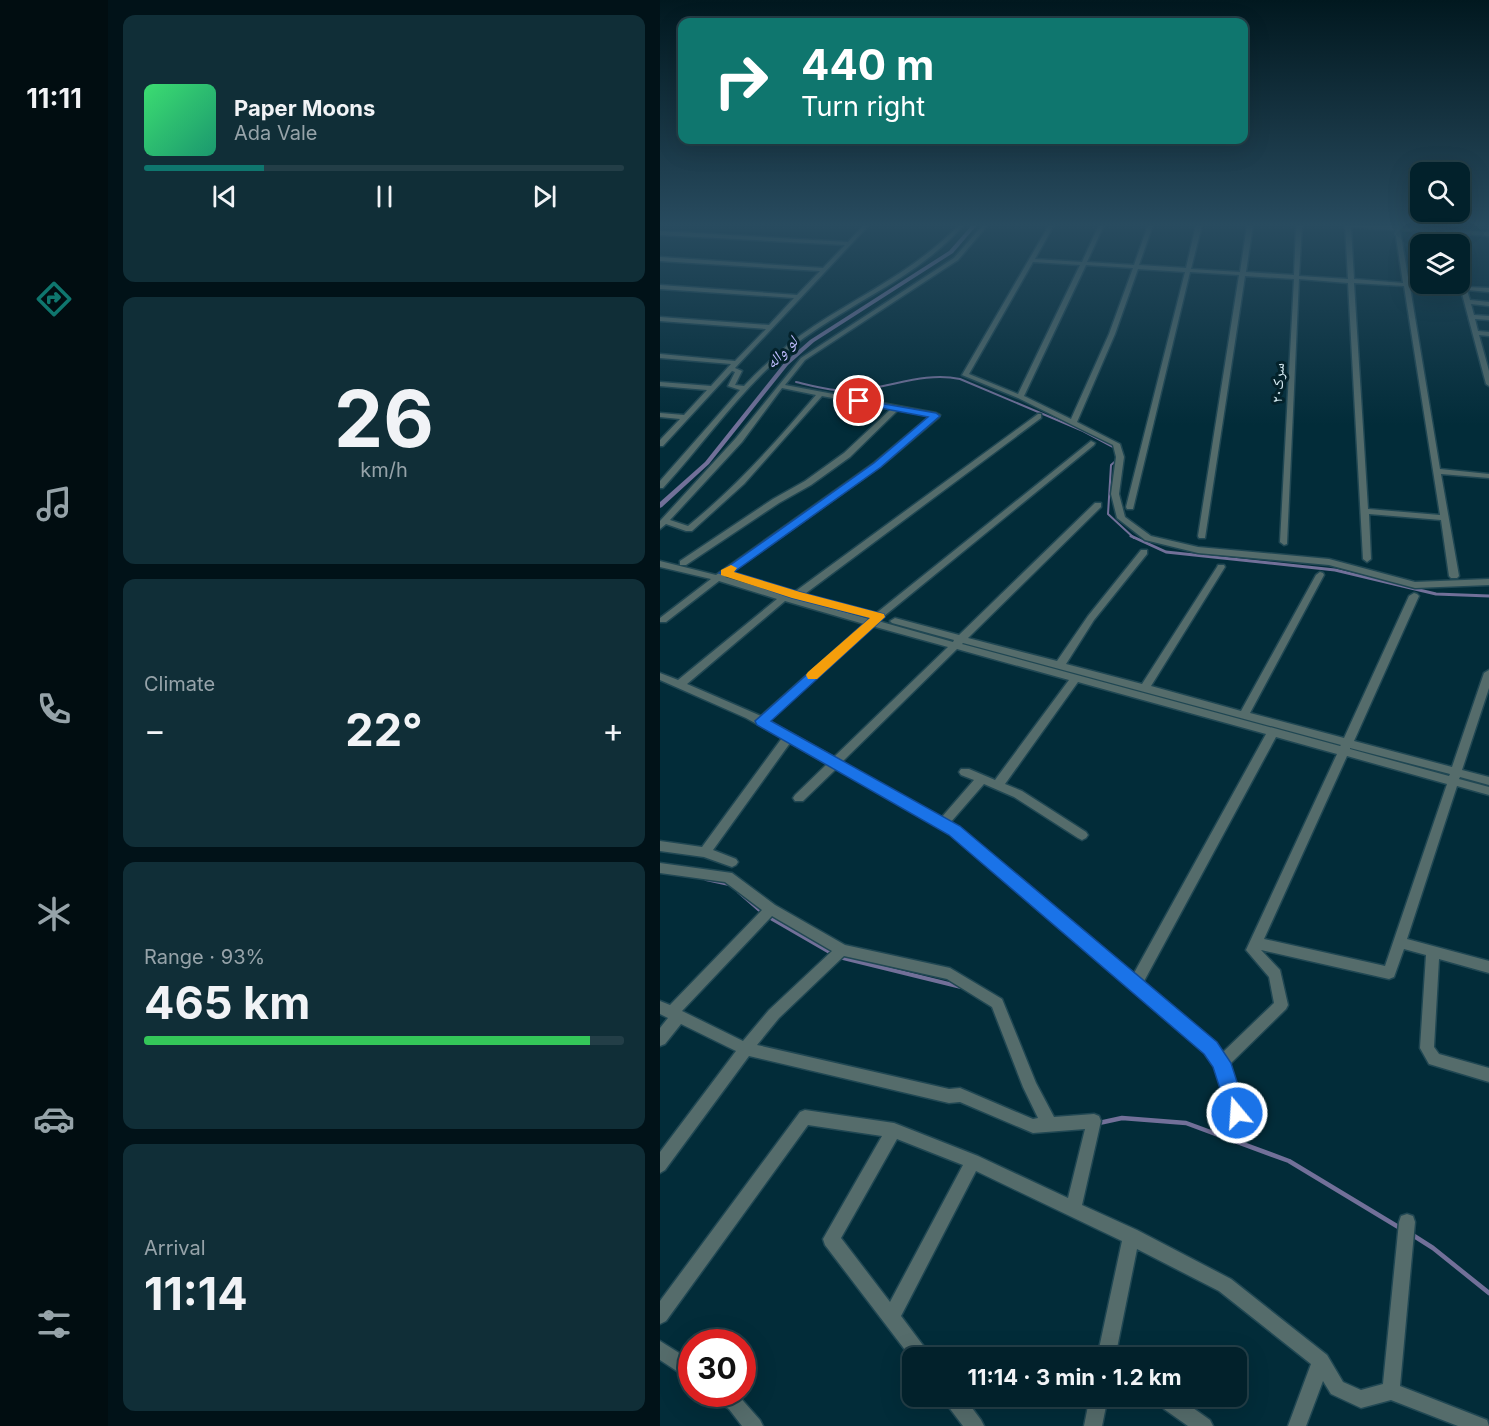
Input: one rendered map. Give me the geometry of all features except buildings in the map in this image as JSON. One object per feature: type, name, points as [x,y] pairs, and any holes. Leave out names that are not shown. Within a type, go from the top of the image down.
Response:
[{"type":"street","points":[[724,292],[800,297]]},
{"type":"street","points":[[660,444],[805,292]]},
{"type":"street","points":[[660,486],[773,359],[797,340],[877,292]]},
{"type":"street","points":[[663,524],[739,440],[780,386],[804,359],[907,292]]},
{"type":"street","points":[[1014,292],[965,375],[1020,397],[1116,444],[1120,457],[1115,494],[1121,518],[1148,538],[1198,550],[1329,562],[1415,585],[1489,582]]},
{"type":"street","points":[[1020,397],[1070,292]]},
{"type":"street","points":[[1073,423],[1112,334],[1127,292]]},
{"type":"street","points":[[1130,507],[1184,292]]},
{"type":"street","points":[[1203,536],[1239,292]]},
{"type":"street","name":"سرک۲۰","points":[[1284,542],[1296,292]]},
{"type":"street","points":[[1352,292],[1366,559]]},
{"type":"street","points":[[1407,292],[1454,576]]},
{"type":"street","points":[[1465,294],[1487,368],[1489,384]]},
{"type":"street","points":[[1467,302],[1489,304]]},
{"type":"street","points":[[1471,317],[1489,318]]},
{"type":"street","points":[[660,319],[771,327]]},
{"type":"street","points":[[1475,333],[1489,334]]},
{"type":"street","points":[[1480,350],[1489,351]]},
{"type":"street","points":[[660,356],[734,366],[739,370],[731,386],[747,389]]},
{"type":"street","points":[[660,384],[713,388]]},
{"type":"street","points":[[780,386],[822,392],[820,394]]},
{"type":"street","points":[[663,621],[721,575],[877,465],[936,416],[820,394]]},
{"type":"street","points":[[663,524],[689,529],[719,507],[820,394]]},
{"type":"street","points":[[683,563],[776,501],[808,483],[847,455],[896,408]]},
{"type":"street","points":[[660,415],[686,417]]},
{"type":"street","points":[[680,684],[790,597],[1038,416]]},
{"type":"street","points":[[762,721],[875,619],[1091,443]]},
{"type":"street","points":[[1437,471],[1489,476]]},
{"type":"street","points":[[799,798],[1098,505]]},
{"type":"street","points":[[1364,510],[1445,518]]},
{"type":"street","points":[[1060,665],[1091,618],[1144,552]]},
{"type":"street","points":[[660,558],[683,563],[790,597],[959,642],[1076,678],[1273,732],[1345,747]]},
{"type":"street","points":[[660,564],[721,575]]},
{"type":"street","points":[[1145,688],[1221,567]]},
{"type":"street","points":[[1244,715],[1320,575]]},
{"type":"street","points":[[1221,1063],[1281,1005],[1275,974],[1253,950],[1414,596]]},
{"type":"street","points":[[959,642],[1060,665],[1145,688],[1453,776],[1489,781]]},
{"type":"street","points":[[1256,943],[1389,973],[1489,673]]},
{"type":"street","points":[[660,676],[762,721],[954,831],[1210,1048],[1221,1063],[1237,1113]]},
{"type":"street","points":[[998,785],[1076,678]]},
{"type":"street","points":[[1135,985],[1273,732]]},
{"type":"street","points":[[705,852],[788,737]]},
{"type":"street","points":[[965,772],[1018,794],[1082,835]]},
{"type":"street","points":[[1453,776],[1489,791]]},
{"type":"street","points":[[943,824],[982,779]]},
{"type":"street","points":[[660,846],[705,852],[732,862]]},
{"type":"street","points":[[660,868],[728,877],[771,909],[842,950],[950,974],[997,1003],[1030,1087],[1050,1125]]},
{"type":"street","points":[[660,1040],[670,1012],[771,909]]},
{"type":"street","points":[[1399,942],[1489,968]]},
{"type":"street","points":[[660,1165],[774,1014],[842,950]]},
{"type":"street","points":[[1433,951],[1427,1048],[1434,1059],[1489,1076]]},
{"type":"street","points":[[670,1012],[746,1049],[949,1096],[960,1095],[1033,1126],[1094,1121],[1073,1209]]},
{"type":"street","points":[[660,1315],[805,1117],[894,1130],[973,1161],[1131,1236],[1225,1286],[1322,1362],[1337,1388],[1362,1399],[1391,1391],[1481,1426]]},
{"type":"street","points":[[894,1130],[831,1239],[913,1347]]},
{"type":"street","points":[[891,1318],[973,1161]]},
{"type":"street","points":[[1391,1391],[1407,1222]]},
{"type":"street","points":[[1108,1347],[1131,1236]]},
{"type":"street","points":[[660,1350],[678,1362]]},
{"type":"street","points":[[1297,1426],[1322,1362]]},
{"type":"street","points":[[738,1407],[754,1426]]},
{"type":"street","points":[[960,1407],[975,1426]]},
{"type":"street","points":[[1093,1426],[1097,1407]]},
{"type":"street","points":[[1176,1407],[1204,1426]]},
{"type":"waterway","name":"لو واله","points":[[660,506],[707,463],[786,364],[812,341],[889,292]]},
{"type":"waterway","points":[[796,382],[828,389],[852,391],[922,378],[960,379],[1083,431],[1115,448]]},
{"type":"waterway","points":[[1118,459],[1111,465],[1108,514],[1133,537]]},
{"type":"waterway","points":[[1133,537],[1166,552],[1335,570],[1436,594],[1489,596]]},
{"type":"waterway","points":[[706,879],[729,884]]},
{"type":"waterway","points":[[739,892],[763,913]]},
{"type":"waterway","points":[[769,917],[833,954]]},
{"type":"waterway","points":[[839,957],[961,987]]},
{"type":"waterway","points":[[1099,1123],[1122,1118],[1186,1123],[1289,1161],[1400,1228]]},
{"type":"waterway","points":[[1411,1234],[1433,1248],[1489,1293]]},
{"type":"slow traffic","points":[[731,568],[725,573],[879,617],[812,675]]},
{"type":"route","points":[[859,401],[936,416],[877,465],[725,573],[879,617],[762,721],[954,831],[1210,1048],[1221,1063],[1237,1113]]}]
